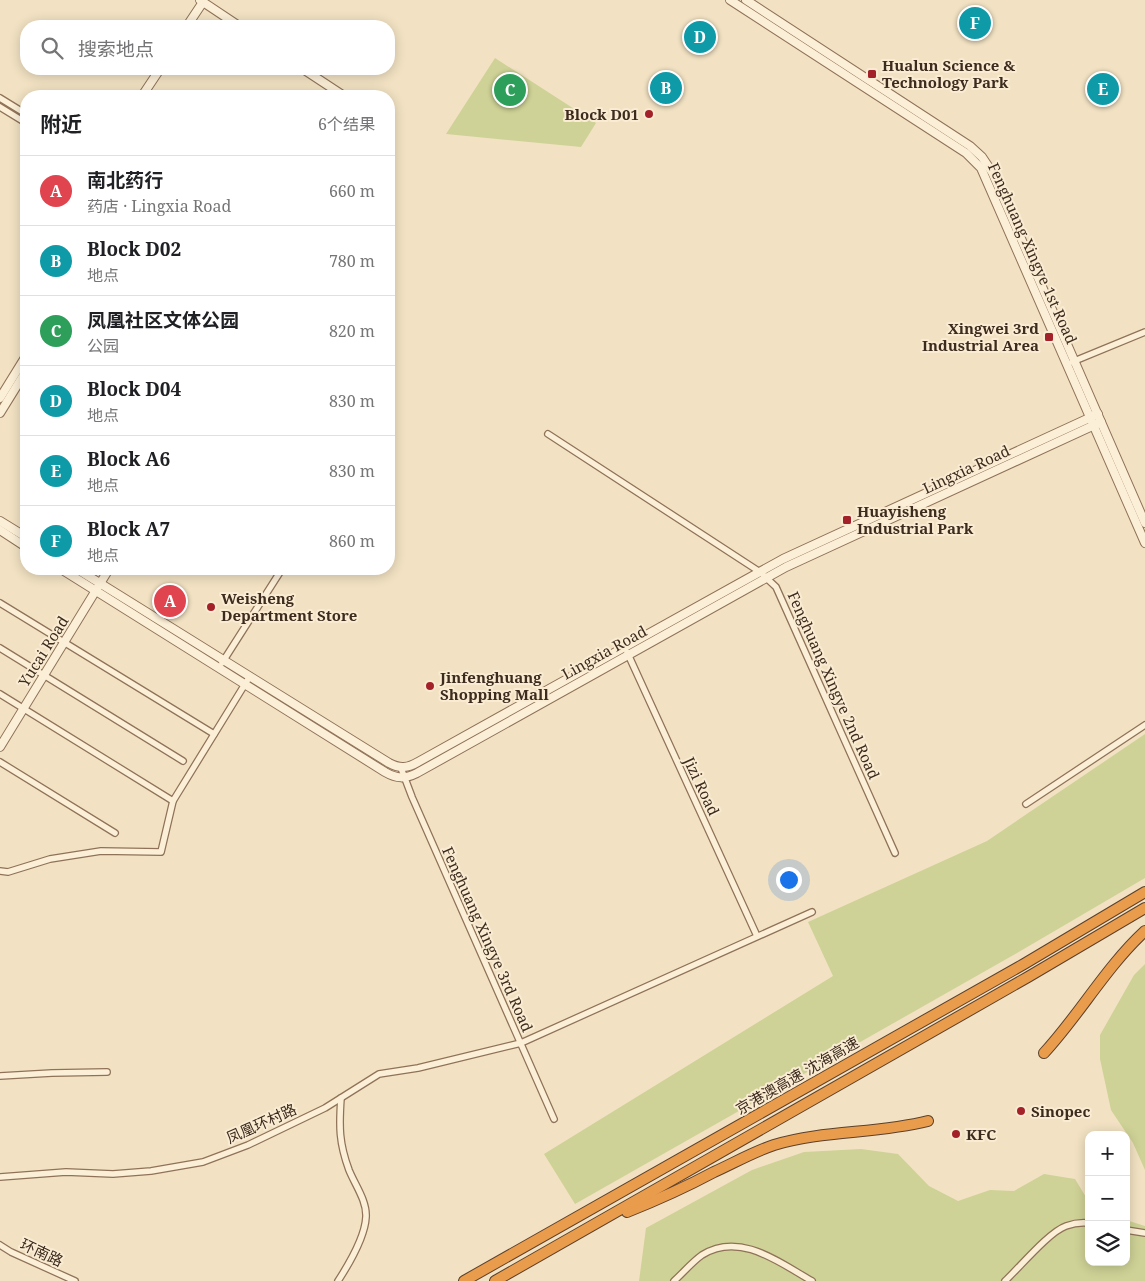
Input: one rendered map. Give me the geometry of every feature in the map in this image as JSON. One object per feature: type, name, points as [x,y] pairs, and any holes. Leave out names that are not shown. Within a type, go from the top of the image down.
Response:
[{"type":"highway","name":"京港澳高速 沈海高速","points":[[464,1281],[1015,969],[1145,892]]},
{"type":"highway","name":"京港澳高速 沈海高速","points":[[495,1281],[1028,977],[1145,908]]},
{"type":"highway","points":[[1044,1054],[1107,972],[1145,931]]},
{"type":"highway","points":[[598,1223],[661,1199],[752,1153],[772,1146],[805,1138],[871,1131],[928,1121]]},
{"type":"street","name":"Fenghuang Xingye 1st Road","points":[[730,0],[966,153],[979,165],[986,175],[1071,362]]},
{"type":"street","name":"Fenghuang Xingye 1st Road","points":[[746,0],[978,152],[992,172],[1096,420],[1145,544]]},
{"type":"street","points":[[190,20],[201,1],[230,20]]},
{"type":"street","points":[[146,90],[156,75]]},
{"type":"street","points":[[312,75],[335,90]]},
{"type":"street","points":[[0,98],[20,110]]},
{"type":"street","points":[[0,107],[20,119]]},
{"type":"street","points":[[1071,362],[1145,332]]},
{"type":"street","points":[[0,398],[20,366]]},
{"type":"street","points":[[0,413],[20,381]]},
{"type":"street","name":"Fenghuang Xingye 1st Road","points":[[1096,420],[1145,523]]},
{"type":"street","name":"Lingxia Road","points":[[404,778],[417,773],[792,555],[1096,420]]},
{"type":"street","name":"Lingxia Road","points":[[401,768],[413,765],[626,650],[786,567],[1096,420]]},
{"type":"street","name":"Fenghuang Xingye 2nd Road","points":[[548,434],[767,577],[780,593],[895,853]]},
{"type":"street","points":[[0,521],[20,533]]},
{"type":"street","points":[[0,530],[20,543]]},
{"type":"street","points":[[73,575],[98,587],[221,664],[245,684],[391,775],[404,778]]},
{"type":"street","points":[[84,575],[98,587]]},
{"type":"street","name":"Yucai Road","points":[[0,747],[105,575]]},
{"type":"street","points":[[221,664],[278,575]]},
{"type":"street","points":[[0,603],[214,734]]},
{"type":"street","points":[[0,648],[183,761]]},
{"type":"street","name":"Jizi Road","points":[[626,650],[757,936]]},
{"type":"street","points":[[221,664],[250,676],[389,763],[401,768]]},
{"type":"street","points":[[0,871],[8,872],[50,859],[101,851],[161,852],[173,801],[250,676]]},
{"type":"street","points":[[0,694],[173,801]]},
{"type":"street","points":[[1026,804],[1145,725]]},
{"type":"street","points":[[0,762],[115,833]]},
{"type":"street","name":"Fenghuang Xingye 3rd Road","points":[[401,768],[554,1119]]},
{"type":"street","name":"凤凰环村路","points":[[0,1177],[66,1172],[113,1174],[150,1171],[203,1162],[248,1145],[325,1108],[379,1074],[418,1068],[521,1043],[812,912]]},
{"type":"street","points":[[0,1076],[52,1072],[107,1072]]},
{"type":"street","points":[[338,1281],[352,1258],[366,1219],[363,1204],[341,1144],[339,1124],[341,1098]]},
{"type":"street","points":[[1005,1281],[1052,1234],[1064,1226],[1077,1222],[1085,1223]]},
{"type":"street","points":[[1130,1231],[1145,1233]]},
{"type":"street","name":"环南路","points":[[0,1245],[75,1281]]},
{"type":"street","points":[[674,1281],[702,1255],[718,1248],[736,1246],[750,1248],[767,1255],[812,1281]]},
{"type":"green space","points":[[495,58],[596,123],[581,147],[446,134]]},
{"type":"green space","points":[[1145,734],[1145,878],[1017,953],[575,1204],[544,1154],[833,976],[808,922],[987,841]]},
{"type":"green space","points":[[1145,964],[1145,1170],[1130,1138],[1130,1131],[1125,1131],[1111,1110],[1100,1059],[1100,1035],[1134,975]]},
{"type":"green space","points":[[861,1149],[898,1154],[929,1186],[958,1201],[990,1190],[1014,1191],[1044,1174],[1075,1179],[1085,1195],[1085,1266],[1130,1266],[1130,1221],[1145,1226],[1145,1281],[639,1281],[646,1228],[752,1170],[804,1152]]},
{"type":"place","name":"Block A7","points":[[975,23]]},
{"type":"place","name":"Block D04","points":[[700,37]]},
{"type":"place","name":"Hualun Science & Technology Park","points":[[872,74]]},
{"type":"place","name":"Block D02","points":[[666,88]]},
{"type":"place","name":"Block A6","points":[[1103,89]]},
{"type":"place","name":"凤凰社区文体公园","points":[[510,90]]},
{"type":"place","name":"Block D01","points":[[649,114]]},
{"type":"place","name":"Xingwei 3rd Industrial Area","points":[[1049,337]]},
{"type":"place","name":"Huayisheng Industrial Park","points":[[847,520]]},
{"type":"place","name":"南北药行","points":[[170,601]]},
{"type":"place","name":"Weisheng Department Store","points":[[211,607]]},
{"type":"place","name":"Jinfenghuang Shopping Mall","points":[[430,686]]},
{"type":"place","name":"Sinopec","points":[[1021,1111]]},
{"type":"place","name":"KFC","points":[[956,1134]]}]
